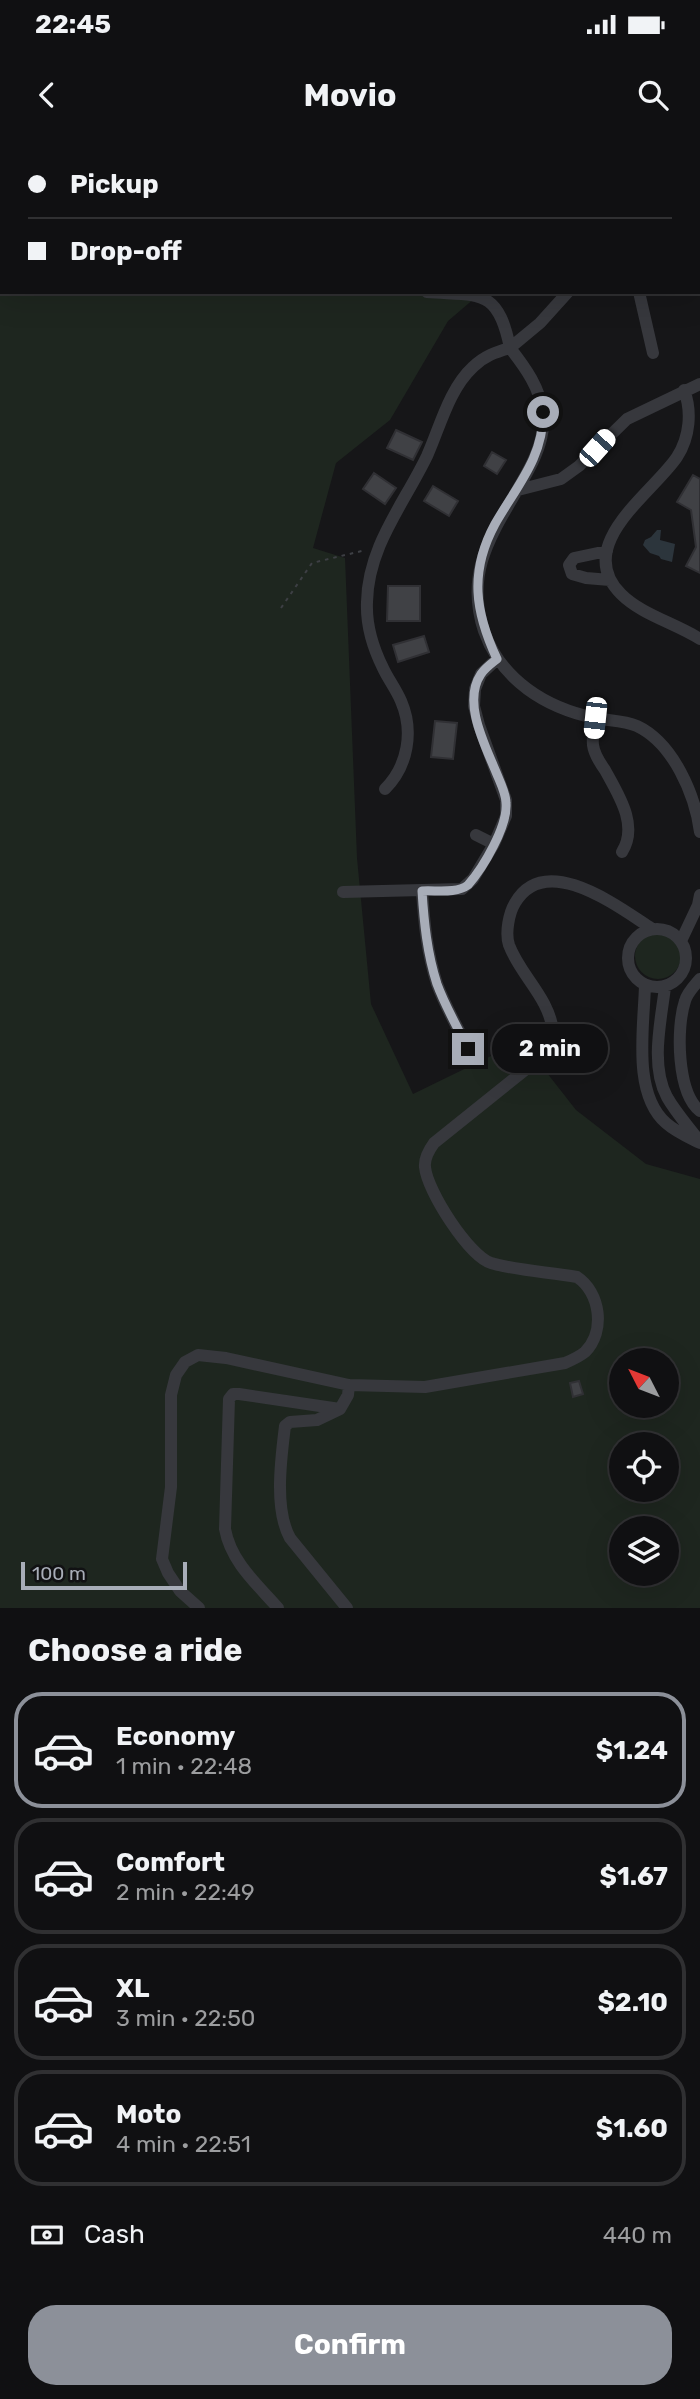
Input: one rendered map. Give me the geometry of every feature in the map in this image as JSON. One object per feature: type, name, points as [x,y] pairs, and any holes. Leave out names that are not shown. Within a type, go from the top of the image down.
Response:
[{"type":"street","points":[[474,294],[497,310],[506,329],[510,348],[528,372],[543,412],[543,427],[537,454],[495,525],[482,555],[478,580],[478,608],[484,632],[497,659],[525,690],[595,718],[623,721],[639,727],[657,740],[673,758],[700,825]]},
{"type":"street","points":[[385,789],[398,773],[409,741],[402,702],[384,670],[368,626],[369,578],[379,547],[460,384],[471,368],[486,356],[510,348],[540,323],[566,294]]},
{"type":"street","points":[[639,294],[653,353]]},
{"type":"street","points":[[518,490],[561,479],[579,466],[627,419],[700,384]]},
{"type":"street","points":[[684,390],[689,404],[688,430],[677,456],[635,503],[613,534],[607,551],[606,571],[624,597],[700,639]]},
{"type":"street","points":[[607,551],[574,558],[569,565],[572,574],[610,580]]},
{"type":"street","points":[[343,892],[462,889],[473,879],[494,844],[506,816],[506,800],[474,706],[475,689],[481,674],[497,659]]},
{"type":"street","points":[[595,718],[595,754],[626,811],[630,831],[628,843],[622,852]]},
{"type":"street","points":[[476,835],[494,844]]},
{"type":"street","points":[[199,1608],[180,1591],[162,1559],[171,1487],[171,1395],[176,1376],[185,1362],[198,1355],[226,1358],[349,1385],[425,1387],[565,1363],[578,1357],[591,1344],[596,1334],[597,1306],[594,1295],[585,1282],[577,1277],[490,1263],[476,1254],[461,1236],[430,1185],[425,1165],[427,1154],[434,1143],[535,1062],[547,1050],[554,1034],[550,1016],[539,993],[509,943],[508,929],[512,908],[520,894],[532,884],[546,881],[568,882],[621,908],[650,928],[668,930],[681,941],[686,960],[677,979],[665,987],[645,985],[630,972],[627,952],[633,939],[650,928]]},
{"type":"street","points":[[422,891],[425,934],[431,965],[438,987],[468,1049]]},
{"type":"street","points":[[681,941],[700,895]]},
{"type":"street","points":[[700,979],[685,999],[681,1035],[684,1088],[689,1100],[700,1111]]},
{"type":"street","points":[[645,985],[643,1070],[647,1093],[665,1122],[700,1142]]},
{"type":"street","points":[[665,987],[658,1061],[660,1076],[671,1103],[700,1142]]},
{"type":"street","points":[[347,1608],[290,1538],[283,1525],[281,1510],[285,1426],[289,1422],[317,1420],[340,1409],[348,1395],[349,1385]]},
{"type":"street","points":[[278,1608],[233,1556],[228,1544],[225,1530],[229,1399],[233,1394],[239,1394],[340,1409]]},
{"type":"path","points":[[281,608],[312,562],[379,547]]},
{"type":"shaded area","points":[[0,294],[480,294],[448,321],[390,420],[336,463],[313,548],[345,558],[357,858],[371,1004],[413,1094],[522,1041],[576,1110],[646,1164],[700,1179],[700,1608],[0,1608]]},
{"type":"shaded area","points":[[657,530],[661,530],[660,540],[675,544],[672,562],[650,553],[643,545]]},
{"type":"shaded area","points":[[658,933],[675,939],[681,956],[675,973],[658,979],[641,973],[635,956],[641,939]]},
{"type":"building","points":[[396,430],[422,442],[413,460],[387,448]]},
{"type":"building","points":[[492,452],[506,460],[497,474],[484,466]]},
{"type":"building","points":[[374,473],[396,488],[385,504],[363,489]]},
{"type":"building","points":[[693,475],[700,479],[700,573],[686,566],[696,547],[691,510],[677,502]]},
{"type":"building","points":[[433,486],[458,501],[449,516],[424,501]]},
{"type":"building","points":[[388,586],[420,586],[420,621],[387,621]]},
{"type":"building","points":[[424,636],[429,652],[398,662],[393,645]]},
{"type":"building","points":[[435,721],[457,723],[453,759],[431,757]]},
{"type":"building","points":[[579,1381],[583,1394],[573,1397],[570,1383]]},
{"type":"route","points":[[468,1049],[438,987],[431,965],[425,934],[422,891],[462,889],[468,885],[494,844],[506,816],[506,800],[474,706],[475,689],[481,674],[497,659],[484,632],[478,608],[478,580],[482,555],[495,525],[537,454],[543,427],[543,412]]}]
